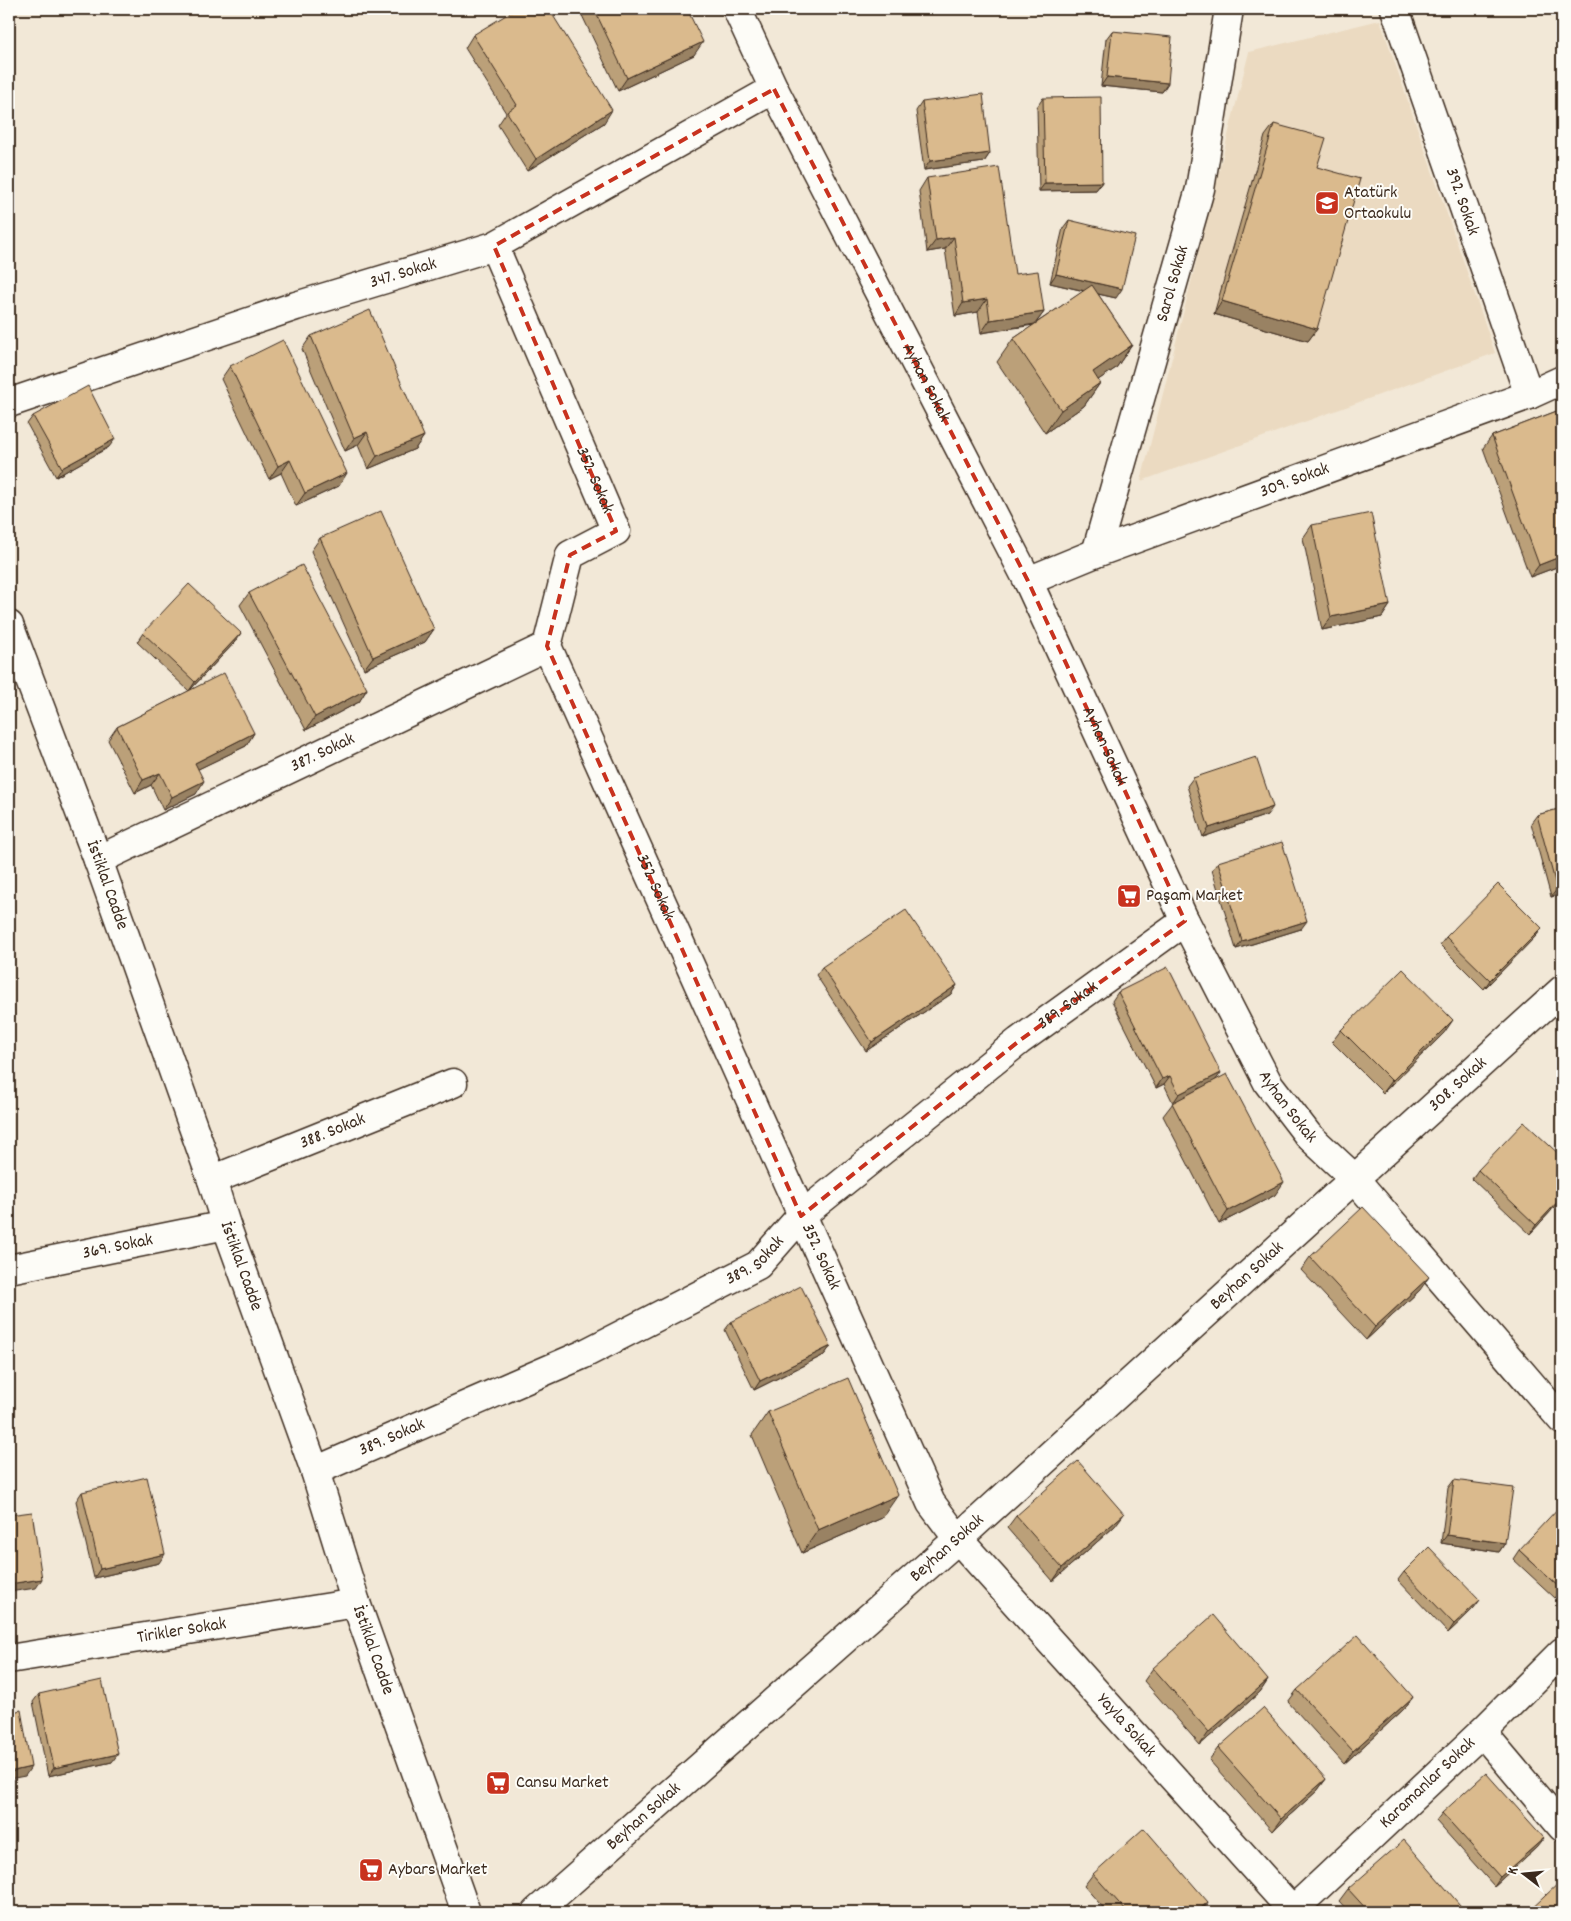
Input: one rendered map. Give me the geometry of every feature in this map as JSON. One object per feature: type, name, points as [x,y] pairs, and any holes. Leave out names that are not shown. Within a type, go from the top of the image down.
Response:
[{"type":"street","name":"Ayhan Sokak","points":[[737,9],[774,88],[1028,581],[1185,921],[1268,1083],[1308,1135],[1354,1178],[1562,1420]]},
{"type":"street","name":"Sarol Sokak","points":[[1096,553],[1200,188],[1229,9]]},
{"type":"street","name":"392. Sokak","points":[[1395,9],[1528,395]]},
{"type":"street","name":"347. Sokak","points":[[9,403],[296,306],[494,246],[774,88]]},
{"type":"street","name":"352. Sokak","points":[[494,246],[616,531],[570,555],[547,646],[931,1503],[958,1539]]},
{"type":"street","name":"309. Sokak","points":[[1028,581],[1096,553],[1528,395],[1562,380]]},
{"type":"street","name":"İstiklal Cadde","points":[[9,625],[98,860],[212,1180],[226,1226],[314,1471],[356,1604],[466,1912]]},
{"type":"street","name":"387. Sokak","points":[[98,860],[547,646]]},
{"type":"street","name":"389. Sokak","points":[[314,1471],[582,1356],[758,1265],[801,1216],[1019,1041],[1185,921]]},
{"type":"street","name":"308. Sokak","points":[[1354,1178],[1562,990]]},
{"type":"street","name":"388. Sokak","points":[[212,1180],[453,1083]]},
{"type":"street","name":"Beyhan Sokak","points":[[536,1912],[958,1539],[1354,1178]]},
{"type":"street","name":"369. Sokak","points":[[9,1269],[226,1226]]},
{"type":"street","name":"Yayla Sokak","points":[[958,1539],[1292,1912]]},
{"type":"street","name":"Tirikler Sokak","points":[[9,1659],[356,1604]]},
{"type":"street","name":"Karamanlar Sokak","points":[[1292,1912],[1482,1732],[1562,1652]]},
{"type":"street","points":[[1482,1732],[1562,1828]]},
{"type":"highlighted area","points":[[774,89],[1028,581],[1185,921],[1019,1041],[801,1216],[547,646],[570,555],[616,531],[494,246]]},
{"type":"shaded area","name":"Atatürk Ortaokulu","points":[[1380,20],[1495,353],[1141,481],[1249,52]]},
{"type":"building","points":[[516,9],[549,9],[612,110],[536,159],[507,112],[517,105],[473,35]]},
{"type":"building","points":[[594,9],[687,9],[703,42],[627,78]]},
{"type":"building","points":[[1112,31],[1172,37],[1168,83],[1107,77]]},
{"type":"building","points":[[983,94],[990,153],[930,161],[922,102]]},
{"type":"building","points":[[1101,97],[1102,182],[1045,183],[1043,98]]},
{"type":"building","points":[[1274,124],[1326,138],[1317,167],[1360,179],[1317,329],[1222,301]]},
{"type":"building","points":[[999,167],[1015,274],[1038,271],[1044,312],[990,320],[987,299],[963,303],[954,237],[936,240],[927,178]]},
{"type":"building","points":[[1069,220],[1135,236],[1122,289],[1056,274]]},
{"type":"building","points":[[1092,285],[1132,345],[1093,372],[1100,383],[1061,410],[1013,339]]},
{"type":"building","points":[[370,310],[424,436],[377,456],[367,432],[354,438],[311,336]]},
{"type":"building","points":[[283,340],[347,473],[305,493],[290,460],[278,466],[230,366]]},
{"type":"building","points":[[88,386],[115,439],[62,468],[33,416]]},
{"type":"building","points":[[1562,409],[1562,556],[1539,565],[1492,436]]},
{"type":"building","points":[[381,511],[434,629],[373,657],[320,538]]},
{"type":"building","points":[[1371,513],[1390,605],[1331,617],[1312,525]]},
{"type":"building","points":[[302,565],[367,689],[315,717],[249,593]]},
{"type":"building","points":[[189,584],[241,633],[195,682],[143,633]]},
{"type":"building","points":[[224,673],[254,733],[195,763],[204,781],[172,797],[160,773],[143,780],[117,727]]},
{"type":"building","points":[[1256,757],[1273,807],[1209,828],[1193,778]]},
{"type":"building","points":[[1562,808],[1562,887],[1557,889],[1537,815]]},
{"type":"building","points":[[1282,842],[1307,921],[1242,941],[1218,862]]},
{"type":"building","points":[[1498,884],[1542,928],[1490,980],[1446,937]]},
{"type":"building","points":[[906,910],[957,985],[872,1042],[822,967]]},
{"type":"building","points":[[1168,967],[1221,1073],[1179,1094],[1170,1076],[1162,1079],[1118,992]]},
{"type":"building","points":[[1403,969],[1453,1020],[1392,1081],[1341,1030]]},
{"type":"building","points":[[1227,1074],[1284,1182],[1228,1211],[1172,1103]]},
{"type":"building","points":[[1524,1122],[1562,1157],[1562,1197],[1536,1225],[1478,1170]]},
{"type":"building","points":[[1363,1207],[1429,1277],[1375,1327],[1310,1257]]},
{"type":"building","points":[[801,1286],[831,1346],[760,1381],[731,1322]]},
{"type":"building","points":[[848,1378],[898,1495],[818,1530],[768,1412]]},
{"type":"building","points":[[1078,1461],[1124,1514],[1062,1568],[1016,1516]]},
{"type":"building","points":[[147,1477],[165,1554],[100,1569],[82,1492]]},
{"type":"building","points":[[1454,1480],[1513,1488],[1505,1543],[1447,1535]]},
{"type":"building","points":[[1562,1504],[1562,1588],[1561,1589],[1519,1550]]},
{"type":"building","points":[[32,1512],[42,1579],[9,1584],[9,1515]]},
{"type":"building","points":[[1429,1547],[1480,1600],[1454,1624],[1404,1572]]},
{"type":"building","points":[[1213,1615],[1268,1680],[1209,1732],[1153,1668]]},
{"type":"building","points":[[1358,1635],[1413,1697],[1353,1751],[1297,1690]]},
{"type":"building","points":[[102,1680],[118,1754],[54,1768],[39,1694]]},
{"type":"building","points":[[1263,1708],[1326,1779],[1281,1819],[1218,1748]]},
{"type":"building","points":[[21,1710],[31,1767],[9,1772],[9,1713]]},
{"type":"building","points":[[1486,1773],[1544,1838],[1500,1877],[1442,1813]]},
{"type":"building","points":[[1144,1828],[1208,1902],[1196,1912],[1127,1912],[1093,1874]]},
{"type":"building","points":[[1404,1840],[1466,1912],[1369,1912],[1348,1889]]},
{"type":"building","points":[[1562,1880],[1562,1912],[1528,1912]]},
{"type":"place","name":"Atatürk Ortaokulu","points":[[1327,203]]},
{"type":"place","name":"Paşam Market","points":[[1129,896]]},
{"type":"place","name":"Cansu Market","points":[[498,1783]]},
{"type":"place","name":"Aybars Market","points":[[371,1870]]}]
